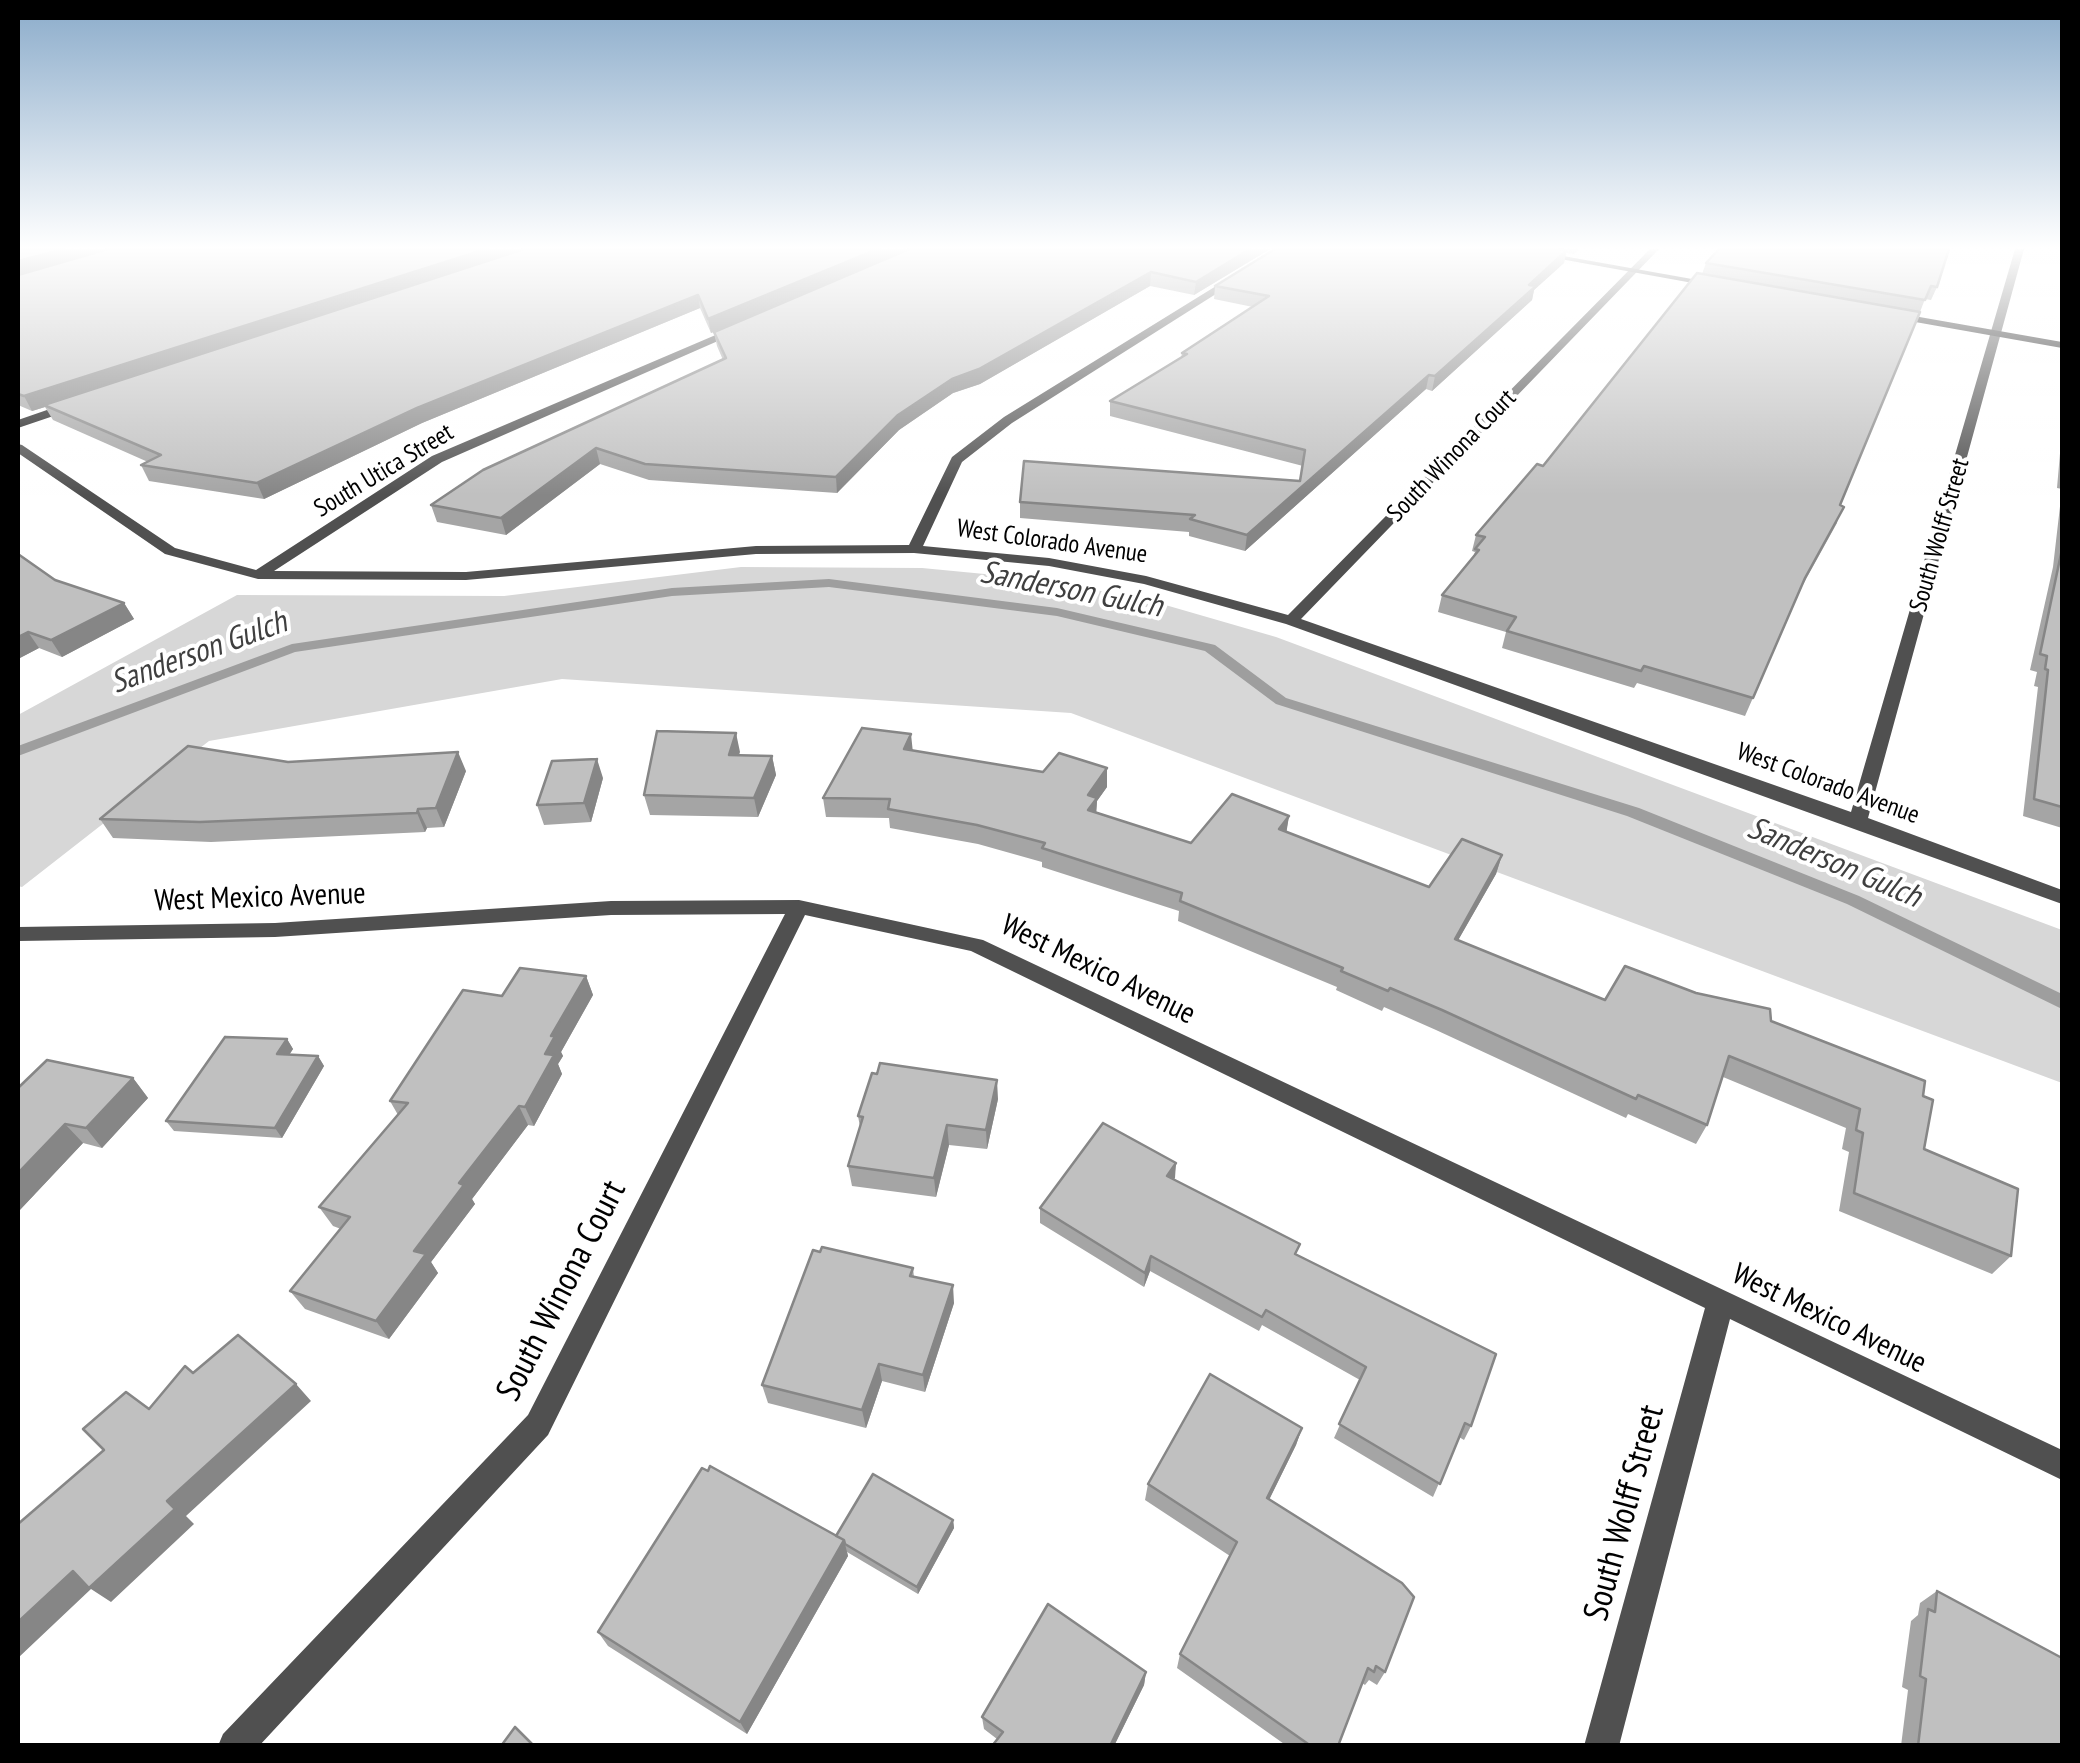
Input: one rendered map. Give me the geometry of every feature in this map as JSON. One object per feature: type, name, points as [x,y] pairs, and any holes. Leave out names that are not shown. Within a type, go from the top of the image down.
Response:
[{"type":"main road","points":[[1982,331],[2062,345]]},
{"type":"main road","points":[[18,424],[93,398]]},
{"type":"street","name":"South Utica Street","points":[[258,575],[437,459],[734,331]]},
{"type":"street","points":[[914,549],[956,460],[1008,420],[1149,331]]},
{"type":"street","name":"South Winona Court","points":[[1291,621],[1574,331]]},
{"type":"street","name":"South Wolff Street","points":[[1858,820],[1998,334]]},
{"type":"street","name":"West Colorado Avenue","points":[[18,448],[170,551],[258,575],[466,576],[756,550],[914,549],[1048,562],[1126,576],[1291,621],[1858,820],[2062,897]]},
{"type":"street","name":"South Winona Court","points":[[236,1746],[538,1425],[799,906]]},
{"type":"street","name":"West Mexico Avenue","points":[[23,940],[275,930],[611,908],[799,906],[976,945],[2062,1466]]},
{"type":"street","name":"South Wolff Street","points":[[1602,1746],[1720,1300]]},
{"type":"shaded area","points":[[741,567],[922,568],[1047,580],[1155,602],[1276,637],[2062,930],[2062,1083],[1071,713],[562,679],[209,741],[22,887],[18,886],[18,715],[237,595],[504,596]]},
{"type":"building","points":[[18,331],[227,331],[24,396],[18,394]]},
{"type":"building","points":[[271,331],[608,331],[417,408],[257,483],[141,465],[161,455],[44,405]]},
{"type":"building","points":[[1046,331],[979,369],[952,379],[898,415],[836,477],[645,464],[596,448],[501,518],[431,505],[483,470],[726,358],[714,332]]},
{"type":"building","points":[[1215,331],[1485,331],[1435,376],[1429,375],[1247,535],[1190,519],[1195,515],[1020,502],[1024,461],[1300,481],[1305,450],[1110,401],[1187,354],[1182,353]]},
{"type":"building","points":[[1651,331],[1912,331],[1840,505],[1844,507],[1805,578],[1753,698],[1644,666],[1641,671],[1507,631],[1516,617],[1442,595],[1479,550],[1475,549],[1485,537],[1476,535],[1537,464],[1543,466]]},
{"type":"building","points":[[2062,549],[2062,807],[2034,799],[2048,670],[2047,656],[2040,654]]},
{"type":"building","points":[[18,554],[55,580],[124,603],[51,640],[28,632],[18,637]]},
{"type":"building","points":[[862,728],[911,734],[904,749],[1043,772],[1059,753],[1107,768],[1088,795],[1097,798],[1088,810],[1191,843],[1232,794],[1289,816],[1279,829],[1429,887],[1462,839],[1502,855],[1455,939],[1605,1000],[1625,966],[1696,993],[1770,1009],[1771,1021],[1925,1081],[1923,1096],[1933,1100],[1924,1149],[2018,1189],[2011,1256],[1854,1193],[1863,1133],[1856,1130],[1860,1109],[1729,1056],[1707,1125],[1638,1095],[1636,1099],[1442,1010],[1390,988],[1388,991],[1341,971],[1343,968],[1180,901],[1182,893],[1042,848],[1045,843],[977,825],[888,809],[890,799],[823,798]]},
{"type":"building","points":[[657,731],[736,733],[729,755],[772,756],[754,798],[644,795]]},
{"type":"building","points":[[188,746],[288,762],[458,752],[436,808],[418,809],[417,813],[200,822],[100,819]]},
{"type":"building","points":[[597,759],[584,803],[537,805],[552,761]]},
{"type":"building","points":[[520,968],[586,976],[551,1036],[555,1036],[545,1054],[554,1055],[525,1107],[519,1106],[459,1183],[464,1185],[414,1251],[426,1254],[376,1321],[290,1291],[350,1217],[319,1207],[408,1103],[390,1101],[463,990],[502,996]]},
{"type":"building","points":[[225,1037],[287,1039],[277,1054],[318,1056],[275,1128],[166,1121]]},
{"type":"building","points":[[47,1060],[133,1078],[86,1128],[65,1124],[18,1173],[18,1088]]},
{"type":"building","points":[[880,1063],[997,1080],[986,1130],[947,1125],[934,1178],[848,1166],[863,1117],[858,1116],[872,1073],[877,1074]]},
{"type":"building","points":[[1103,1123],[1176,1163],[1167,1176],[1300,1244],[1295,1254],[1496,1354],[1471,1426],[1465,1423],[1440,1484],[1339,1424],[1366,1367],[1266,1310],[1262,1317],[1151,1256],[1145,1273],[1040,1208]]},
{"type":"building","points":[[822,1247],[913,1268],[910,1276],[953,1285],[923,1375],[879,1364],[862,1410],[762,1385],[813,1250],[820,1252]]},
{"type":"building","points":[[238,1335],[296,1384],[167,1501],[175,1509],[89,1588],[73,1571],[18,1622],[18,1524],[104,1450],[83,1429],[126,1392],[149,1409],[185,1366],[193,1373]]},
{"type":"building","points":[[1210,1374],[1302,1428],[1267,1498],[1402,1583],[1414,1597],[1385,1672],[1376,1666],[1374,1672],[1368,1668],[1338,1746],[1311,1746],[1180,1654],[1237,1542],[1148,1484]]},
{"type":"building","points":[[710,1466],[844,1540],[740,1722],[598,1632],[702,1468],[708,1471]]},
{"type":"building","points":[[873,1474],[953,1520],[917,1587],[836,1536]]},
{"type":"building","points":[[1937,1591],[2062,1658],[2062,1746],[1918,1746],[1926,1679],[1920,1676],[1928,1609],[1935,1612]]},
{"type":"building","points":[[1048,1604],[1146,1672],[1110,1746],[992,1746],[1003,1732],[982,1717]]},
{"type":"building","points":[[515,1727],[534,1746],[501,1746]]},
{"type":"waterway","name":"Sanderson Gulch","points":[[18,751],[292,648],[672,592],[829,583],[1057,612],[1210,648],[1281,701],[1633,812],[1853,900],[2062,1002]]}]
